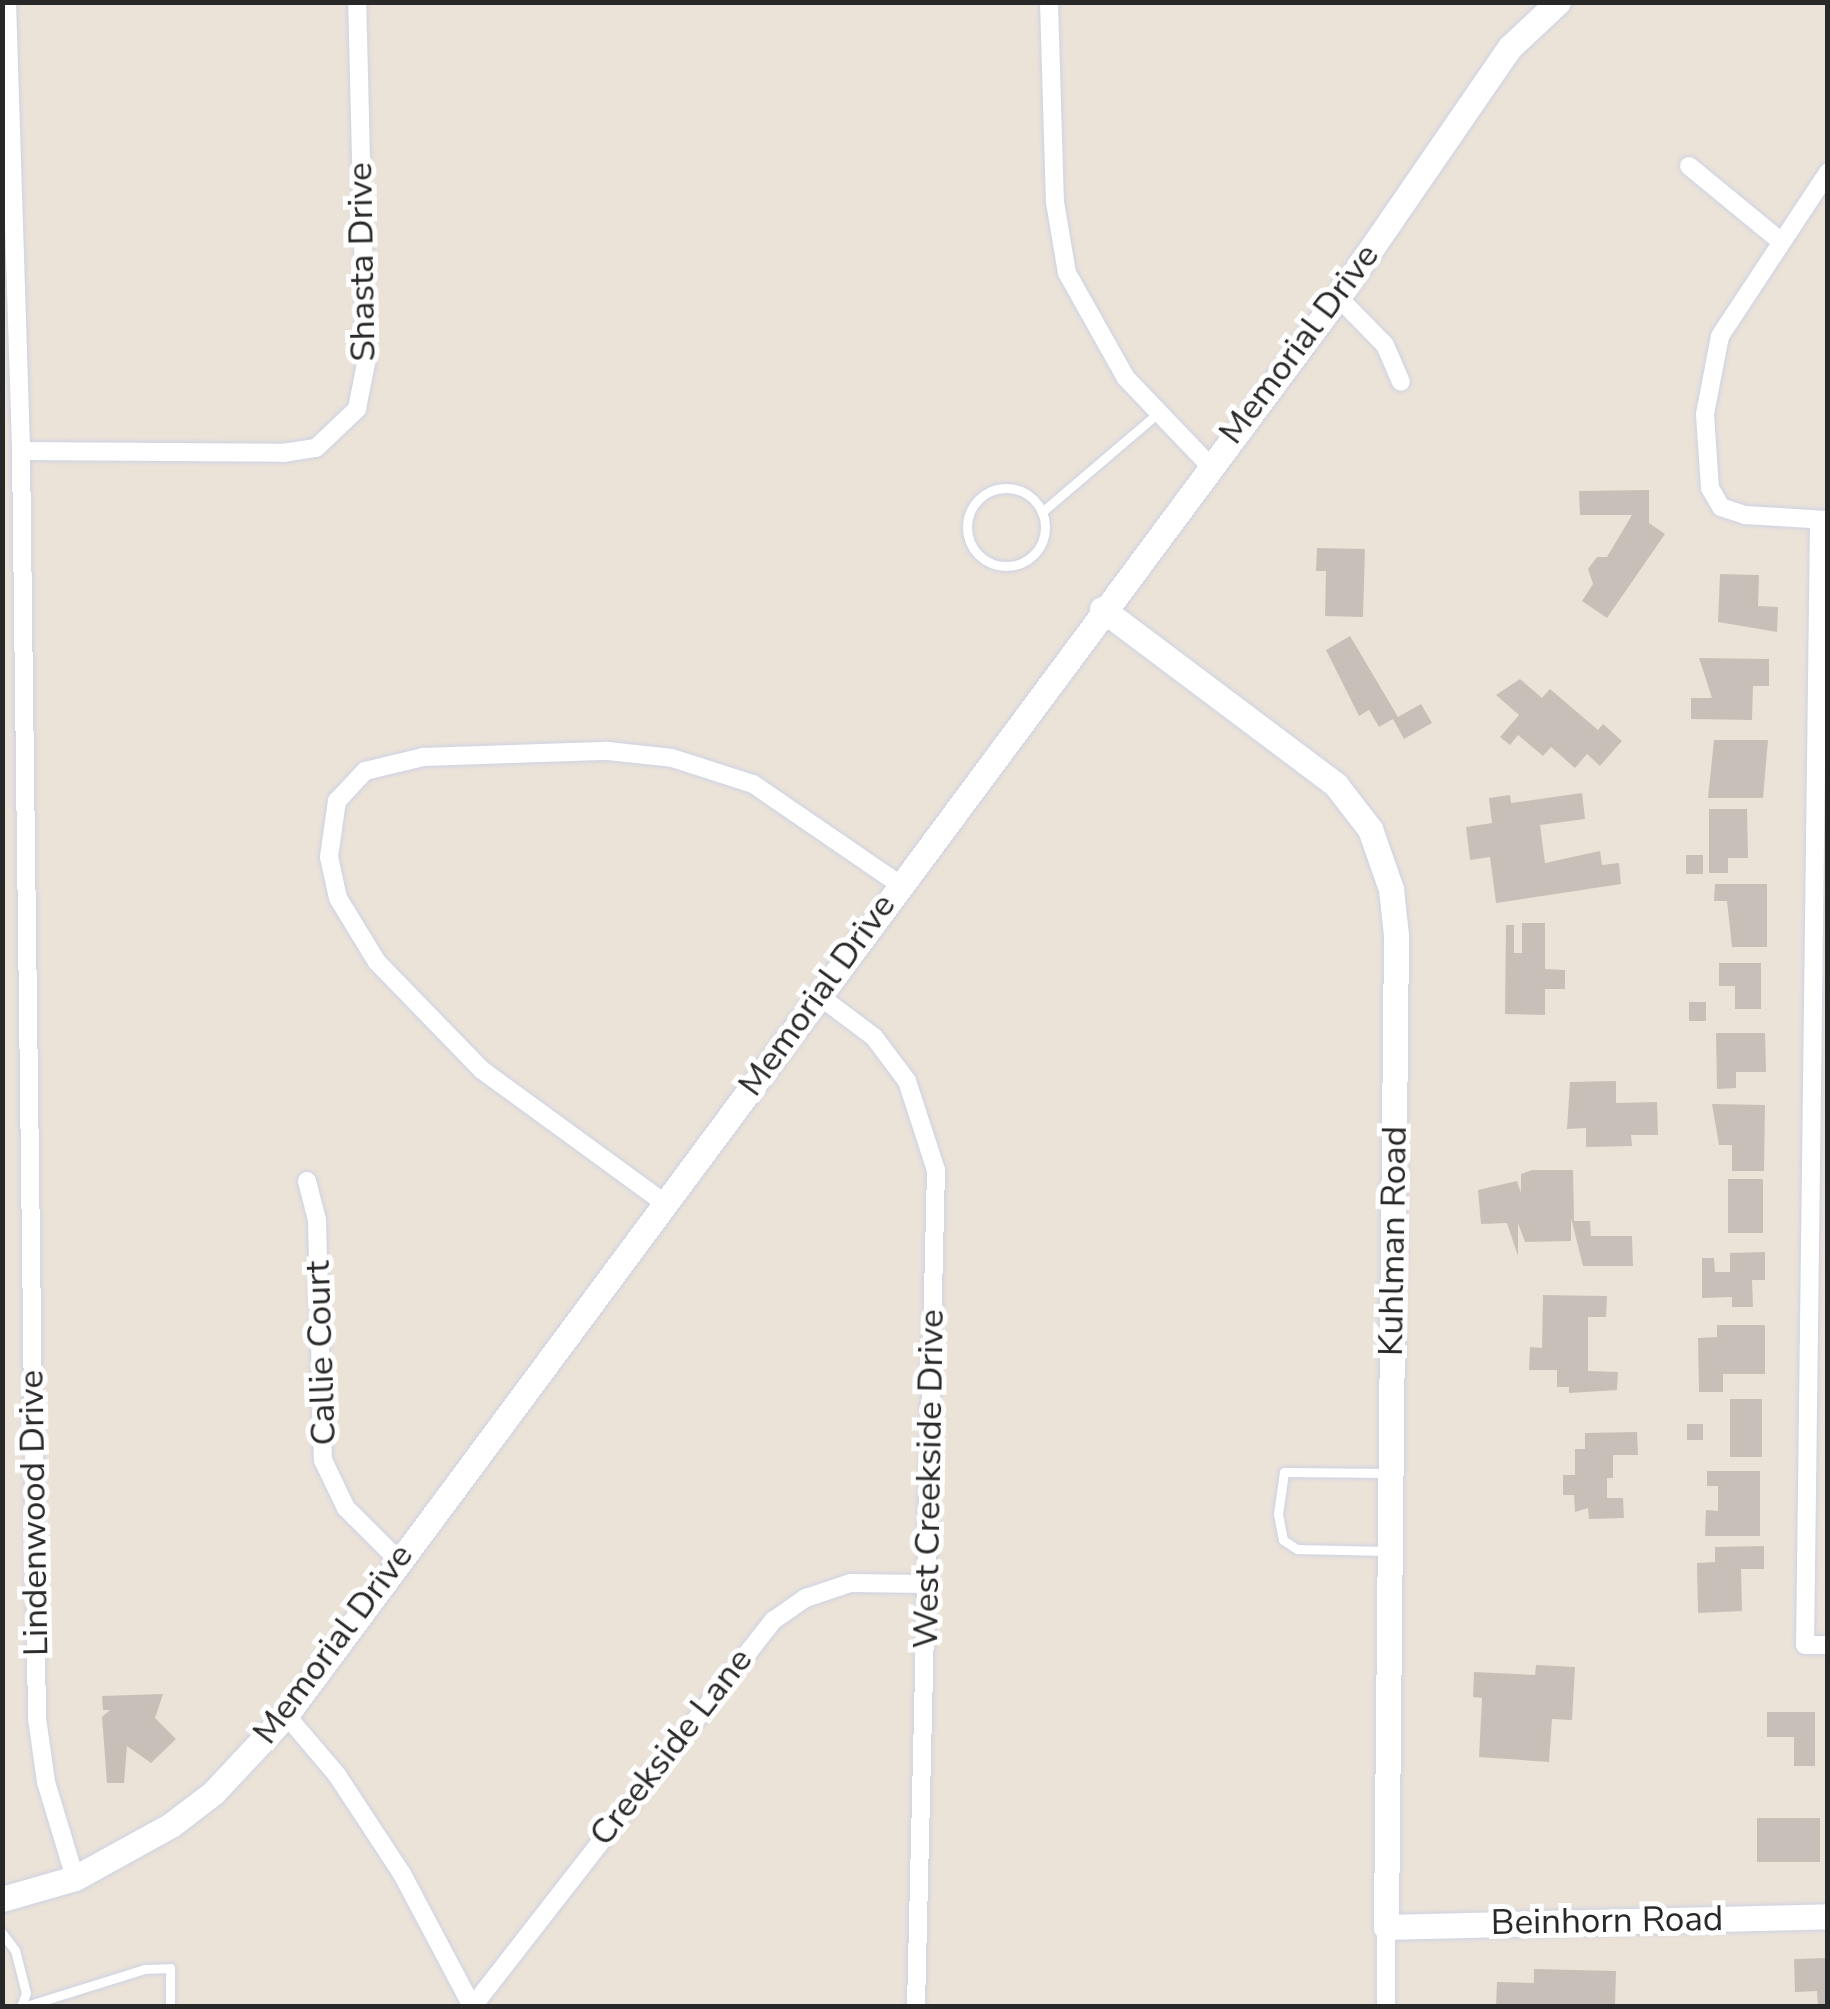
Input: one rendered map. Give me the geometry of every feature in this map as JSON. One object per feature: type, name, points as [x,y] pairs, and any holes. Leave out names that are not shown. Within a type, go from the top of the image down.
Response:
[{"type":"street","name":"Lindenwood Drive","points":[[8,2],[20,451],[37,1718],[50,1797],[75,1878]]},
{"type":"street","name":"Shasta Drive","points":[[20,451],[283,453],[316,448],[357,409],[366,363],[357,2]]},
{"type":"street","points":[[1049,2],[1055,202],[1067,273],[1126,378],[1209,464]]},
{"type":"street","name":"Memorial Drive","points":[[2,1899],[75,1878],[171,1826],[213,1793],[286,1715],[1102,608],[1338,298],[1510,47],[1558,2]]},
{"type":"street","points":[[1690,166],[1778,240]]},
{"type":"street","points":[[1828,172],[1778,240],[1720,336],[1708,376],[1706,458],[1722,507],[1745,515],[1823,520],[1822,792],[1805,1644],[1828,1645]]},
{"type":"street","points":[[1338,298],[1385,345],[1401,382]]},
{"type":"street","name":"Kuhlman Road","points":[[1102,608],[1321,772],[1370,829],[1382,853],[1396,918],[1386,2006]]},
{"type":"street","points":[[663,1202],[482,1070],[377,962],[338,898],[329,857],[337,801],[365,771],[423,756],[608,752],[672,758],[753,784],[900,884]]},
{"type":"street","name":"West Creekside Drive","points":[[818,995],[874,1037],[907,1081],[936,1170],[916,2006]]},
{"type":"street","name":"Callie Court","points":[[306,1180],[317,1220],[323,1460],[346,1508],[398,1560]]},
{"type":"street","name":"Creekside Lane","points":[[472,2006],[774,1620],[806,1598],[850,1583],[927,1584]]},
{"type":"street","points":[[286,1715],[337,1775],[402,1874],[472,2006]]},
{"type":"street","name":"Beinhorn Road","points":[[1386,1927],[1828,1916]]},
{"type":"lane","points":[[1042,512],[1159,412]]},
{"type":"lane","points":[[990,490],[1026,493],[1042,512],[1043,539],[1027,560],[988,562],[970,543],[967,518],[990,490]]},
{"type":"lane","points":[[1390,1473],[1284,1472],[1278,1478],[1282,1540],[1297,1549],[1390,1551]]},
{"type":"lane","points":[[2,1933],[15,1950],[26,1992],[24,2006],[145,1969],[170,1968],[170,2006]]},
{"type":"building","points":[[1649,490],[1649,523],[1665,534],[1607,618],[1582,601],[1593,584],[1588,569],[1597,557],[1607,557],[1632,515],[1580,515],[1579,491]]},
{"type":"building","points":[[1317,548],[1365,549],[1363,617],[1325,616],[1326,571],[1316,571]]},
{"type":"building","points":[[1720,574],[1759,575],[1758,606],[1778,607],[1777,632],[1718,622]]},
{"type":"building","points":[[1350,636],[1398,717],[1421,704],[1432,723],[1404,739],[1393,719],[1379,727],[1369,710],[1359,716],[1326,650]]},
{"type":"building","points":[[1699,658],[1769,659],[1769,686],[1753,686],[1752,720],[1691,719],[1691,698],[1712,698]]},
{"type":"building","points":[[1520,679],[1542,698],[1550,689],[1598,730],[1603,724],[1622,741],[1600,766],[1587,754],[1575,768],[1551,747],[1543,756],[1518,735],[1510,745],[1500,737],[1519,715],[1496,695]]},
{"type":"building","points":[[1714,740],[1768,740],[1763,798],[1708,798]]},
{"type":"building","points":[[1582,793],[1585,819],[1540,825],[1545,863],[1600,851],[1602,865],[1619,863],[1621,884],[1496,903],[1490,857],[1470,860],[1466,827],[1492,823],[1489,798],[1510,795],[1511,803]]},
{"type":"building","points":[[1709,809],[1747,809],[1748,858],[1728,858],[1728,873],[1709,873]]},
{"type":"building","points":[[1686,855],[1703,855],[1703,874],[1686,874]]},
{"type":"building","points":[[1715,884],[1767,884],[1767,947],[1732,947],[1727,901],[1714,901]]},
{"type":"building","points":[[1522,923],[1545,923],[1545,969],[1565,970],[1565,989],[1545,989],[1545,1015],[1505,1014],[1506,925],[1514,925],[1514,953],[1522,953]]},
{"type":"building","points":[[1719,963],[1761,963],[1761,1009],[1735,1009],[1735,986],[1719,986]]},
{"type":"building","points":[[1689,1002],[1706,1002],[1706,1021],[1689,1021]]},
{"type":"building","points":[[1716,1033],[1765,1033],[1766,1072],[1736,1072],[1736,1088],[1717,1089]]},
{"type":"building","points":[[1616,1081],[1616,1103],[1657,1102],[1658,1135],[1631,1135],[1632,1146],[1586,1147],[1586,1128],[1567,1129],[1570,1082]]},
{"type":"building","points":[[1712,1104],[1765,1105],[1764,1171],[1732,1171],[1732,1145],[1719,1145]]},
{"type":"building","points":[[1532,1170],[1573,1170],[1574,1221],[1590,1221],[1591,1236],[1632,1236],[1633,1266],[1583,1266],[1571,1218],[1571,1241],[1525,1242],[1518,1223],[1518,1256],[1507,1223],[1481,1224],[1478,1190],[1517,1181],[1521,1193],[1521,1174]]},
{"type":"building","points":[[1728,1179],[1763,1179],[1763,1233],[1728,1233]]},
{"type":"building","points":[[1765,1252],[1765,1280],[1752,1280],[1753,1307],[1732,1307],[1732,1297],[1702,1298],[1702,1258],[1714,1258],[1715,1272],[1730,1272],[1730,1253]]},
{"type":"building","points":[[1543,1295],[1607,1296],[1606,1317],[1588,1317],[1588,1371],[1618,1372],[1617,1390],[1569,1393],[1569,1387],[1557,1387],[1557,1370],[1529,1370],[1530,1347],[1542,1348]]},
{"type":"building","points":[[1717,1325],[1765,1325],[1765,1374],[1723,1374],[1723,1392],[1699,1392],[1698,1338],[1717,1337]]},
{"type":"building","points":[[1730,1399],[1762,1399],[1762,1457],[1730,1457]]},
{"type":"building","points":[[1687,1424],[1703,1424],[1703,1440],[1687,1440]]},
{"type":"building","points":[[1637,1432],[1638,1455],[1613,1455],[1613,1478],[1607,1478],[1607,1498],[1623,1498],[1624,1518],[1589,1519],[1588,1508],[1575,1512],[1574,1495],[1563,1495],[1563,1475],[1575,1475],[1575,1449],[1585,1449],[1585,1433]]},
{"type":"building","points":[[1707,1471],[1760,1471],[1760,1536],[1705,1536],[1706,1510],[1718,1511],[1718,1486],[1707,1486]]},
{"type":"building","points":[[1764,1546],[1764,1569],[1741,1569],[1742,1611],[1698,1613],[1697,1563],[1715,1562],[1715,1547]]},
{"type":"building","points":[[1536,1665],[1575,1667],[1572,1720],[1552,1719],[1549,1762],[1479,1757],[1482,1698],[1473,1697],[1474,1672],[1535,1675]]},
{"type":"building","points":[[163,1694],[155,1718],[176,1739],[151,1763],[127,1746],[124,1783],[107,1783],[102,1717],[110,1710],[103,1710],[102,1696]]},
{"type":"building","points":[[1767,1712],[1815,1712],[1815,1766],[1794,1766],[1794,1737],[1767,1737]]},
{"type":"building","points":[[1757,1818],[1820,1818],[1820,1862],[1757,1862]]},
{"type":"building","points":[[1828,1958],[1828,2006],[1818,2006],[1817,1991],[1795,1992],[1794,1959]]},
{"type":"building","points":[[1534,1969],[1616,1971],[1615,2006],[1496,2006],[1497,1982],[1534,1983]]}]
